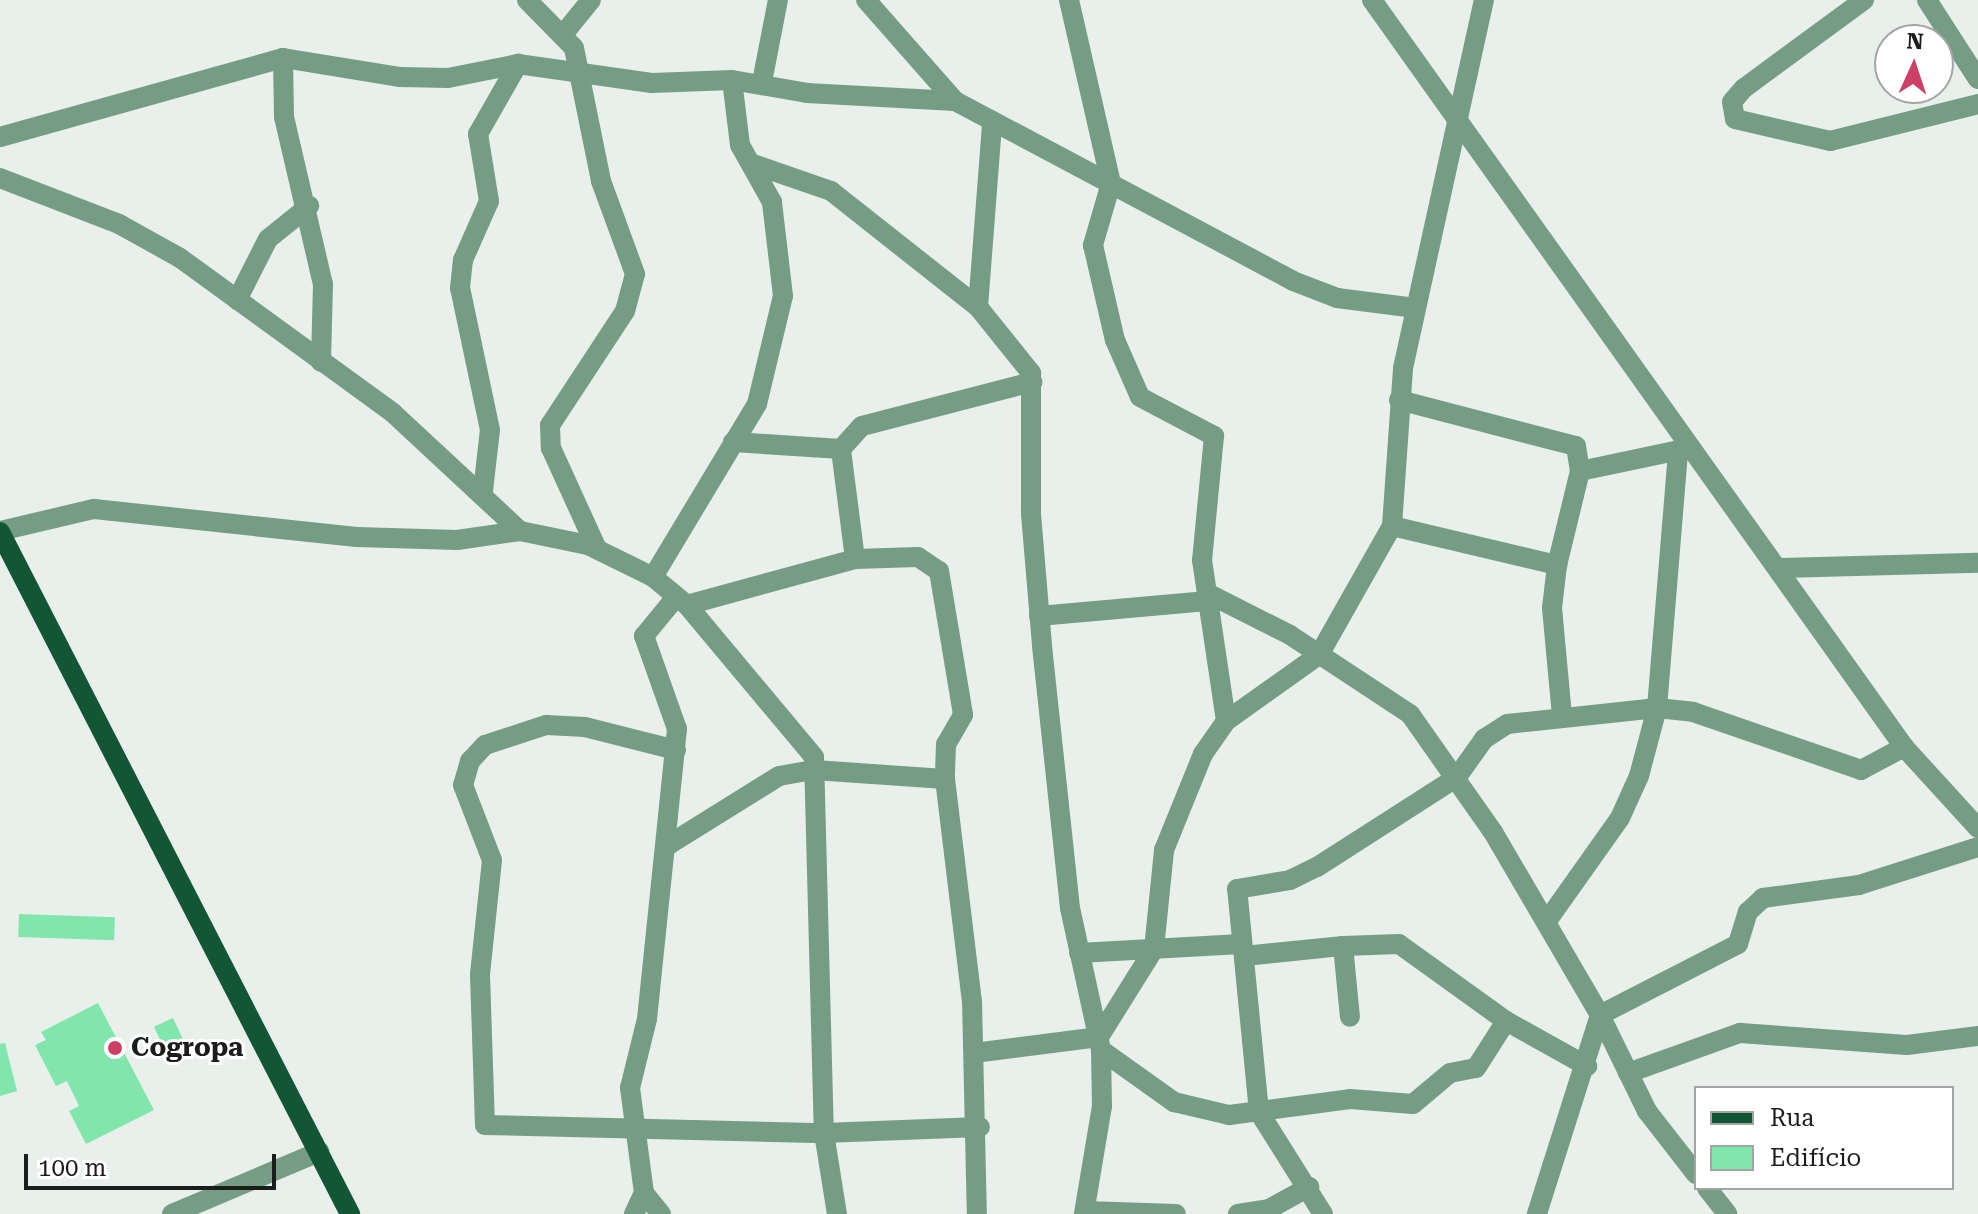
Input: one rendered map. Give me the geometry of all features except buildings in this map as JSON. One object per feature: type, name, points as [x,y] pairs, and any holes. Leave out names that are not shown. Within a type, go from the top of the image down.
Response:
[{"type":"main road","points":[[0,532],[350,1214]]},
{"type":"street","points":[[527,0],[565,32],[601,181],[635,274],[625,311],[550,425],[551,448],[597,549]]},
{"type":"street","points":[[565,32],[591,0]]},
{"type":"street","points":[[762,82],[778,0]]},
{"type":"street","points":[[866,0],[955,101],[992,123],[1293,281],[1337,298],[1415,308]]},
{"type":"street","points":[[1372,0],[1684,450],[1781,568],[1904,747],[1978,828]]},
{"type":"street","points":[[1100,1044],[1154,949],[1164,850],[1183,794],[1226,721],[1319,655],[1392,526],[1399,400],[1415,308],[1484,0]]},
{"type":"street","points":[[1864,0],[1744,88],[1732,102],[1735,119],[1830,141],[1978,104]]},
{"type":"street","points":[[1927,0],[1978,79]]},
{"type":"street","points":[[1075,3],[1111,183],[1093,245],[1115,340],[1140,397],[1214,436],[1203,532],[1207,597],[1226,721]]},
{"type":"street","points":[[0,137],[283,58],[428,78],[518,64],[576,68],[652,83],[732,80],[762,82],[807,93],[955,101]]},
{"type":"street","points":[[283,58],[287,138],[309,206],[324,296],[321,362]]},
{"type":"street","points":[[483,491],[490,430],[460,288],[463,260],[489,201],[478,134],[518,64]]},
{"type":"street","points":[[653,577],[757,404],[783,296],[772,202],[740,145],[732,80]]},
{"type":"street","points":[[978,307],[992,123]]},
{"type":"street","points":[[753,164],[831,191],[978,307],[1019,350],[1032,382],[1039,616],[1079,953],[1100,1044],[1102,1106],[1084,1212],[1176,1214]]},
{"type":"street","points":[[0,178],[119,224],[237,300],[321,362],[483,491],[520,531]]},
{"type":"street","points":[[237,300],[268,239],[309,206]]},
{"type":"street","points":[[855,559],[841,449],[862,426],[1032,382]]},
{"type":"street","points":[[1399,400],[1566,440],[1581,456],[1557,565],[1552,608],[1562,715]]},
{"type":"street","points":[[733,442],[841,449]]},
{"type":"street","points":[[1580,471],[1684,450]]},
{"type":"street","points":[[1547,921],[1629,802],[1657,708],[1684,450]]},
{"type":"street","points":[[0,532],[94,509],[357,537],[457,540],[520,531],[597,549],[653,577],[681,601],[803,739],[814,770],[824,1133],[837,1214]]},
{"type":"street","points":[[1392,526],[1557,565]]},
{"type":"street","points":[[634,1214],[644,1193],[639,1130],[630,1088],[647,1019],[676,750],[674,712],[644,636],[681,601],[855,559],[918,557],[939,571],[963,715],[946,744],[945,779],[980,1127],[977,1214]]},
{"type":"street","points":[[1781,568],[1978,563]]},
{"type":"street","points":[[1039,616],[1207,597],[1319,655],[1410,714],[1457,777],[1547,921],[1600,1015],[1628,1073],[1694,1171]]},
{"type":"street","points":[[1323,1214],[1309,1187],[1259,1112],[1237,889],[1305,874],[1457,777],[1484,739],[1507,724],[1562,715],[1657,708],[1707,716],[1861,770],[1904,747]]},
{"type":"street","points":[[676,750],[585,727],[546,725],[485,745],[470,761],[463,785],[492,860],[480,975],[485,1125],[824,1133],[980,1127]]},
{"type":"street","points":[[665,847],[748,790],[814,770],[945,779]]},
{"type":"street","points":[[1537,1214],[1587,1066],[1600,1015],[1738,944],[1748,912],[1763,898],[1859,885],[1978,847]]},
{"type":"street","points":[[1079,953],[1399,944],[1506,1021],[1587,1066]]},
{"type":"street","points":[[1343,946],[1350,1017]]},
{"type":"street","points":[[974,1053],[1100,1044],[1174,1102],[1229,1115],[1350,1099],[1422,1100],[1450,1073],[1476,1068],[1506,1021]]},
{"type":"street","points":[[1628,1073],[1740,1033],[1907,1045],[1978,1036]]},
{"type":"street","points":[[172,1214],[319,1152]]},
{"type":"street","points":[[1238,1214],[1269,1209],[1309,1187]]},
{"type":"street","points":[[1709,1190],[1727,1214]]},
{"type":"street","points":[[644,1193],[661,1214]]},
{"type":"place","name":"Cogropa","points":[[115,1048]]}]
